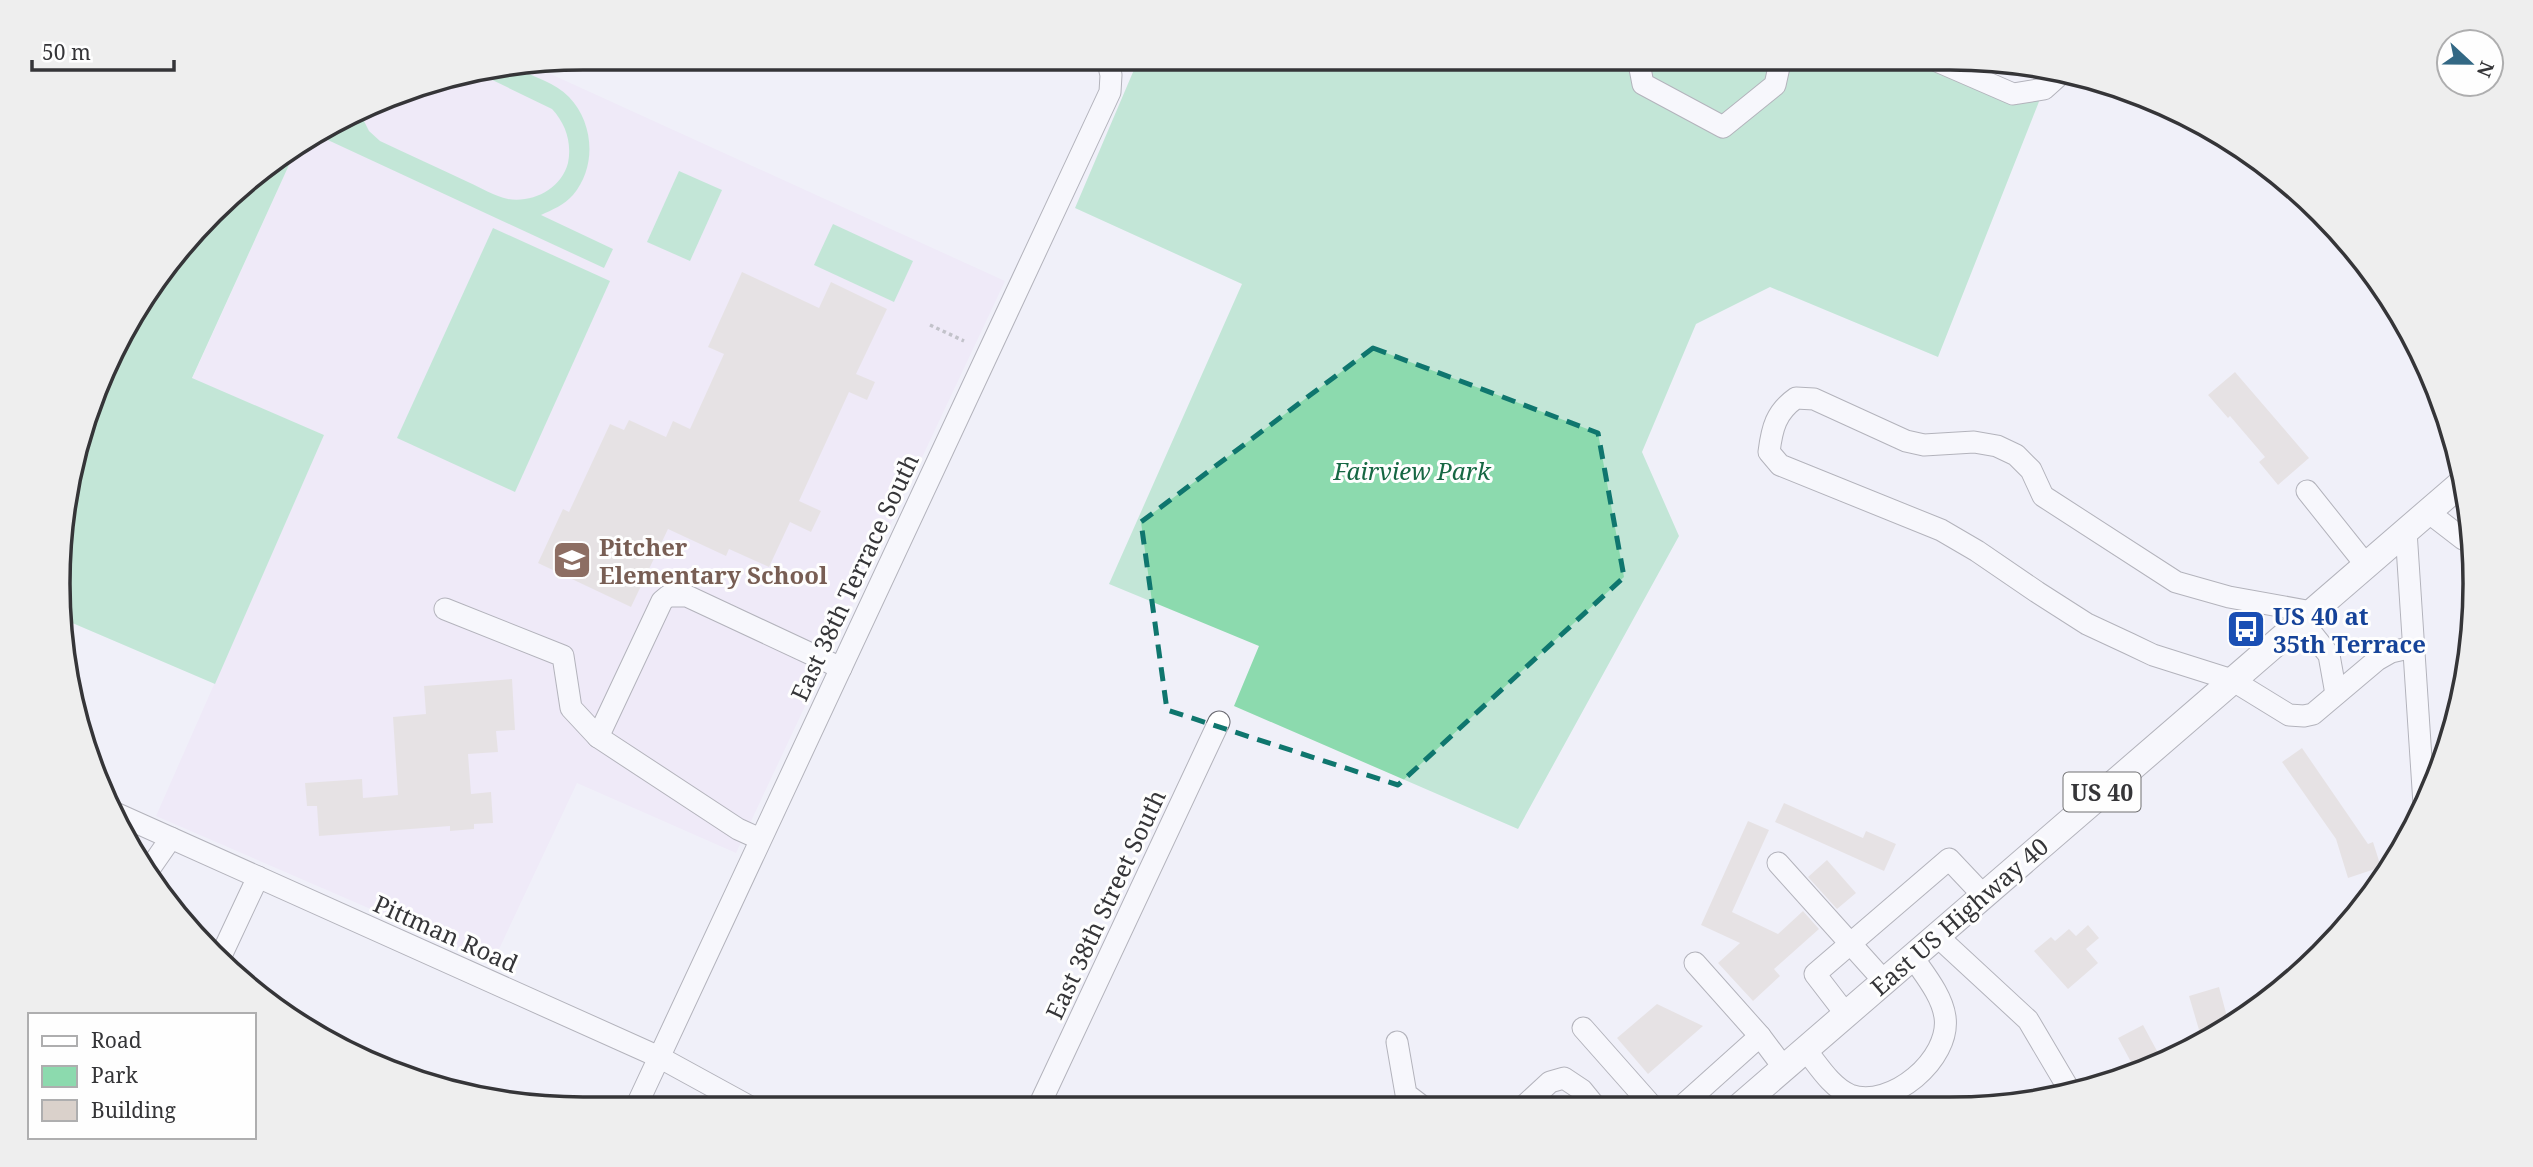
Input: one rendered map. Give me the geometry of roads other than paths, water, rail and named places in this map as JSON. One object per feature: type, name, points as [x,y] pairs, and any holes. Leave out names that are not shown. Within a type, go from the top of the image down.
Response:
[{"type":"main road","name":"East US Highway 40","points":[[1750,1097],[2454,489]]},
{"type":"street","name":"East 38th Terrace South","points":[[641,1097],[1110,92],[1110,70]]},
{"type":"street","points":[[1640,70],[1643,84],[1723,127],[1775,85],[1778,70]]},
{"type":"street","points":[[1958,70],[2012,94],[2044,89],[2053,81]]},
{"type":"street","points":[[2336,694],[2329,655],[2307,616],[2176,582],[2043,496],[2031,470],[2016,455],[1997,446],[1973,442],[1924,445],[1906,441],[1814,399],[1796,398],[1784,407],[1772,428],[1769,452],[1780,465],[1941,530],[2087,624],[2153,655],[2232,680],[2278,711],[2296,716],[2313,714],[2377,660],[2391,652],[2413,647]]},
{"type":"street","points":[[2307,491],[2366,565]]},
{"type":"street","points":[[2428,512],[2461,537]]},
{"type":"street","points":[[2406,531],[2423,783]]},
{"type":"street","points":[[598,737],[662,601],[668,596],[687,596],[841,668]]},
{"type":"street","points":[[444,610],[563,656],[571,708],[598,737],[738,829],[760,839]]},
{"type":"street","name":"East 38th Street South","points":[[1043,1097],[1219,722]]},
{"type":"street","name":"Pittman Road","points":[[127,818],[659,1057],[732,1097]]},
{"type":"street","points":[[153,863],[170,838]]},
{"type":"street","points":[[1845,1013],[1815,974],[1949,859],[1983,895]]},
{"type":"street","points":[[1778,863],[1884,981]]},
{"type":"street","points":[[224,950],[258,877]]},
{"type":"street","points":[[1936,935],[2028,1020],[2066,1084]]},
{"type":"street","points":[[1880,1097],[1911,1080],[1935,1056],[1944,1036],[1945,1014],[1938,994],[1912,956]]},
{"type":"street","points":[[1695,963],[1760,1036],[1784,1068]]},
{"type":"street","points":[[1583,1028],[1644,1097]]},
{"type":"street","points":[[1692,1097],[1760,1036]]},
{"type":"street","points":[[1397,1042],[1406,1094],[1410,1097]]},
{"type":"street","points":[[1805,1049],[1839,1089],[1852,1096],[1864,1097]]},
{"type":"street","points":[[1534,1097],[1550,1082],[1564,1077],[1588,1097]]},
{"type":"place","name":"Pitcher Elementary School","points":[[572,560]]},
{"type":"place","name":"US 40 at 35th Terrace","points":[[2246,629]]},
{"type":"park label","name":"Fairview Park","points":[[1412,470]]}]
